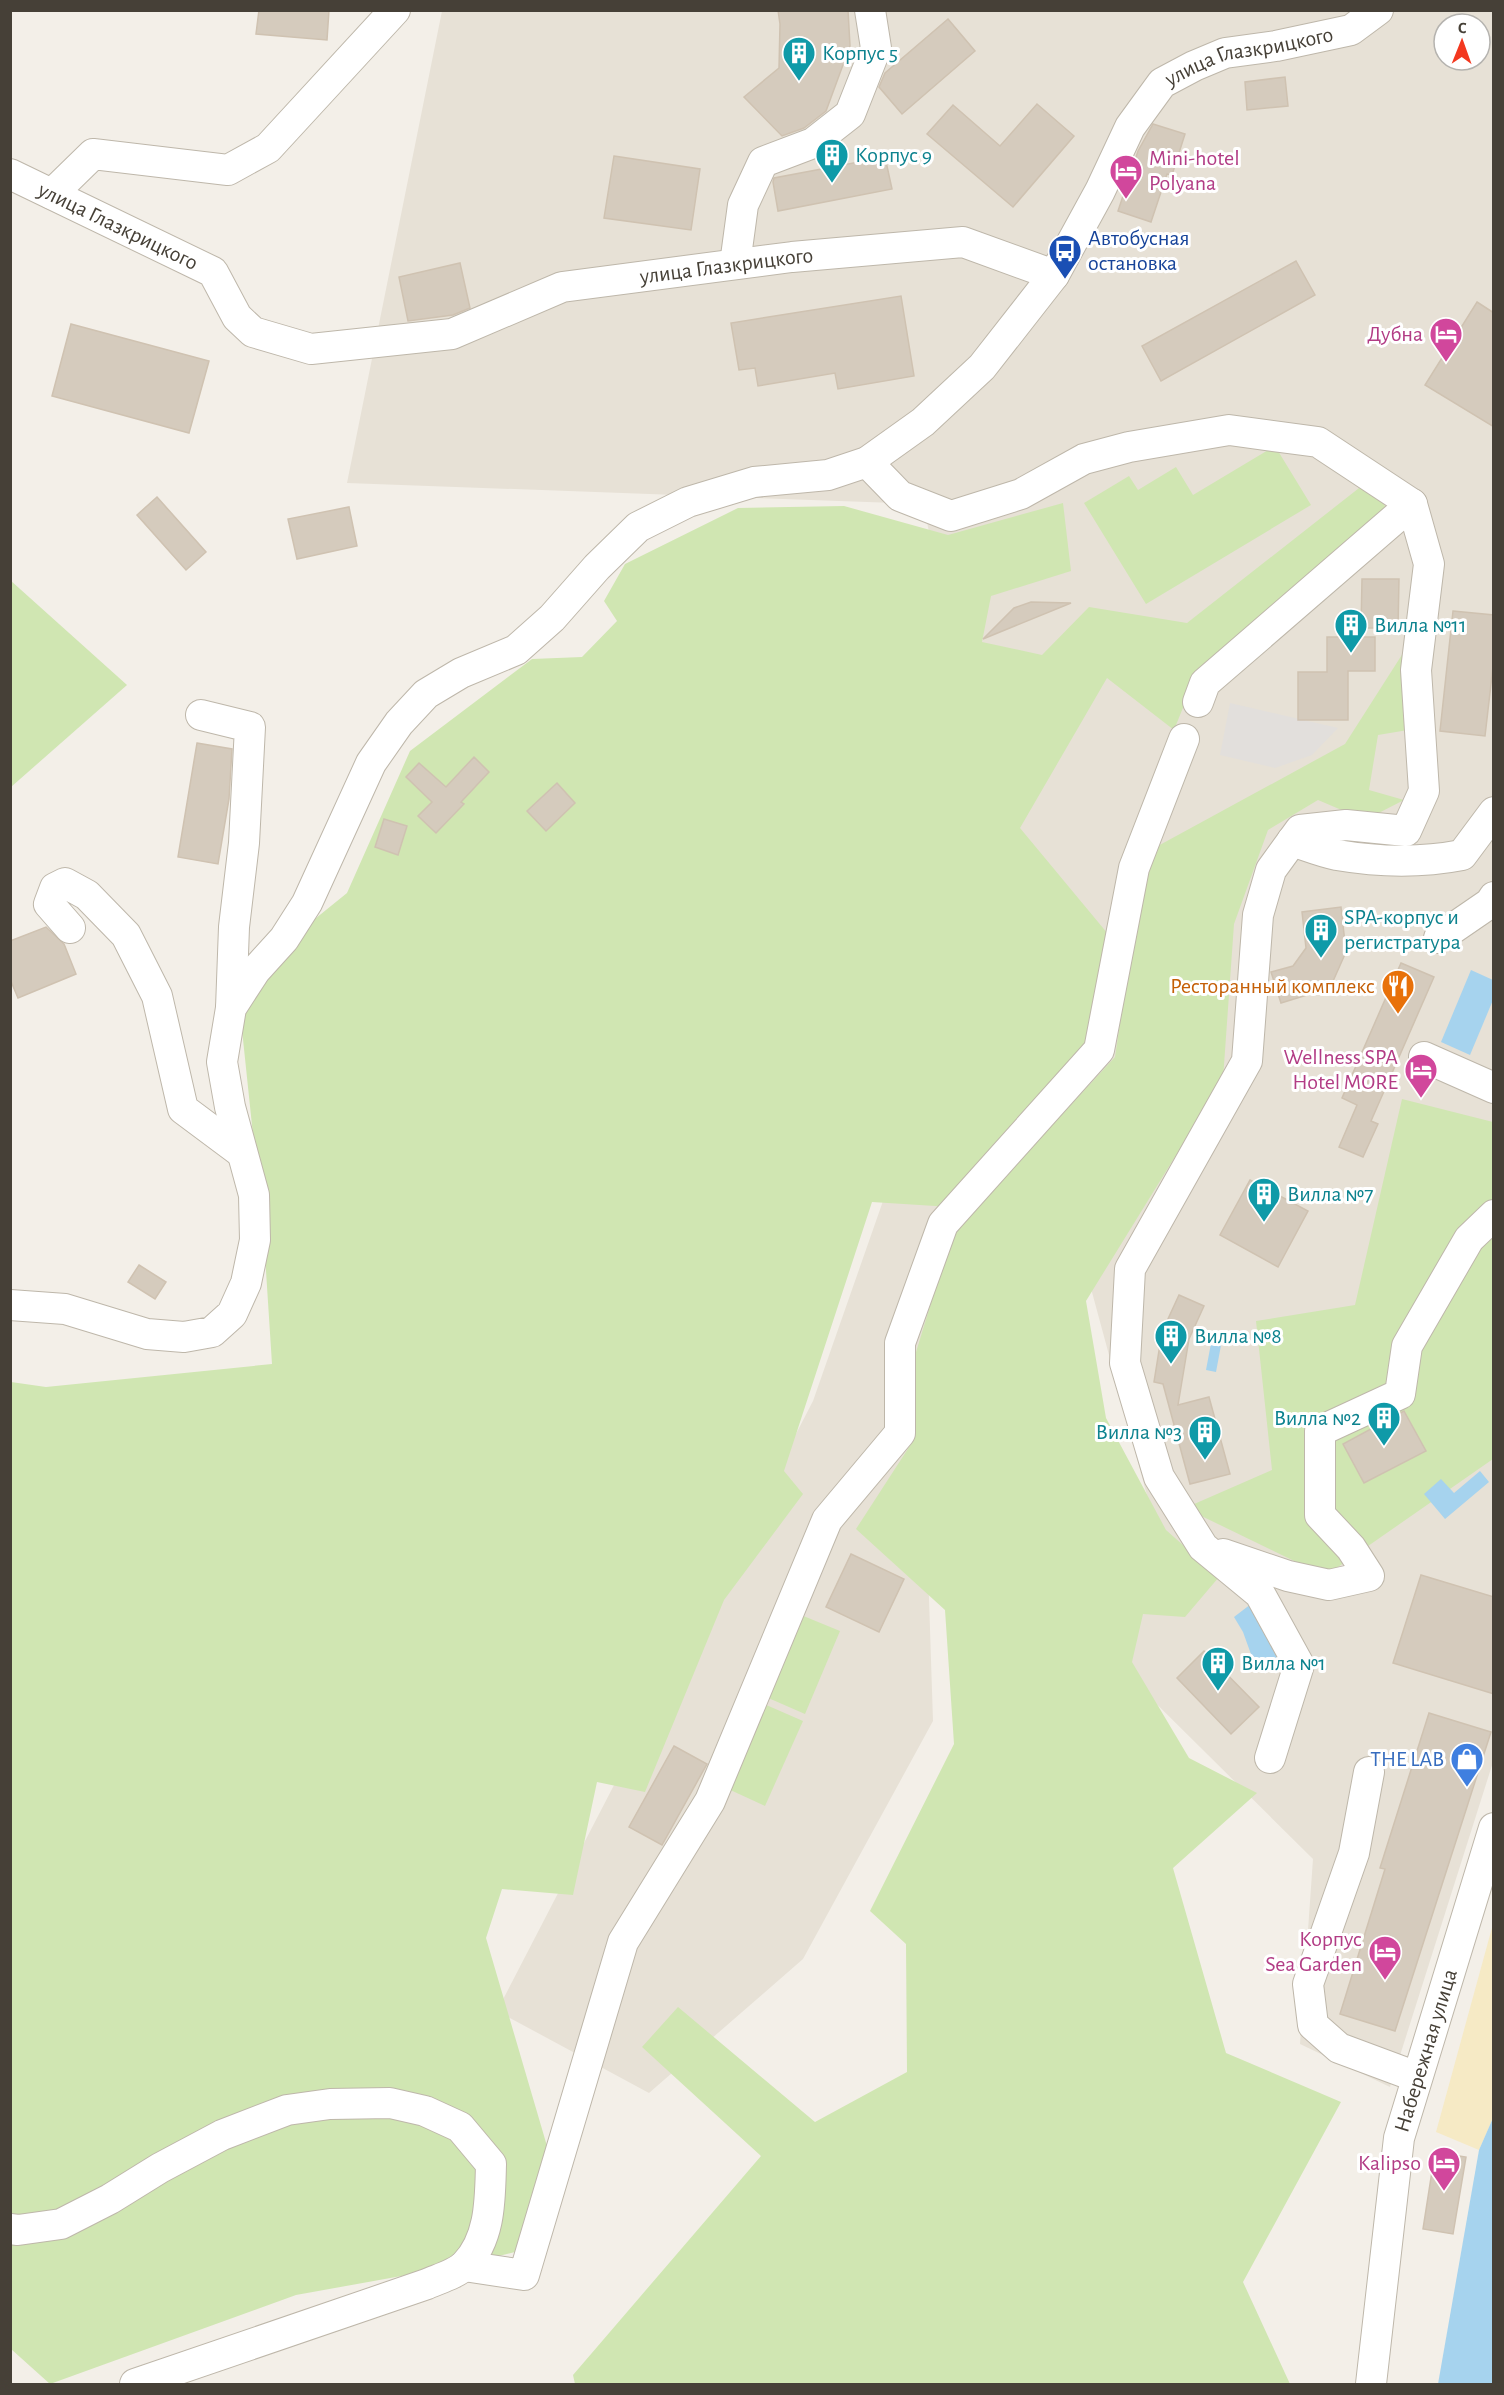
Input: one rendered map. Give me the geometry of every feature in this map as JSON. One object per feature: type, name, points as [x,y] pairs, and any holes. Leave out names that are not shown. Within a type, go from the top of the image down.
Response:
[{"type":"street","points":[[52,194],[93,154],[228,170],[268,148],[395,10]]},
{"type":"street","points":[[735,264],[742,205],[763,162],[813,143],[850,114],[876,48],[870,10]]},
{"type":"street","name":"улица Глазкрицкого","points":[[10,174],[213,272],[237,317],[253,332],[311,349],[452,334],[562,286],[792,257],[963,242],[1054,275],[1100,191],[1130,127],[1162,83],[1225,53],[1276,46],[1351,30],[1378,10]]},
{"type":"street","points":[[231,1008],[255,971],[284,939],[307,903],[371,763],[399,723],[426,694],[461,673],[516,650],[552,618],[597,567],[638,527],[688,502],[743,486],[828,475],[867,462],[923,422],[982,366],[1054,275]]},
{"type":"street","points":[[867,462],[900,496],[951,516],[1021,494],[1084,459],[1129,447],[1229,430],[1318,442],[1412,504],[1429,564],[1416,670],[1424,791],[1406,831],[1346,825],[1300,830],[1271,870],[1258,915],[1248,1061],[1130,1269],[1125,1363],[1159,1477],[1203,1547],[1260,1594],[1299,1665],[1270,1758]]},
{"type":"street","points":[[1198,702],[1205,683],[1412,504]]},
{"type":"street","points":[[10,1305],[65,1308],[147,1334],[184,1337],[212,1332],[232,1314],[246,1282],[255,1239],[254,1195],[230,1107],[222,1062],[231,1008],[234,927],[244,843],[250,727],[201,715]]},
{"type":"street","points":[[464,2266],[524,2275],[623,1942],[710,1801],[827,1520],[900,1433],[900,1343],[943,1224],[1099,1050],[1134,868],[1184,738]]},
{"type":"street","points":[[1292,841],[1335,855],[1387,860],[1433,861],[1462,855],[1494,812]]},
{"type":"street","points":[[70,928],[49,904],[55,888],[65,883],[87,894],[126,935],[157,996],[183,1109],[242,1153]]},
{"type":"street","points":[[1439,938],[1490,903],[1494,897]]},
{"type":"street","points":[[1424,1057],[1494,1088]]},
{"type":"street","points":[[1203,1547],[1288,1576],[1329,1585],[1369,1576],[1351,1548],[1320,1515],[1320,1431],[1400,1394],[1407,1346],[1469,1239],[1494,1215]]},
{"type":"street","points":[[1369,1772],[1354,1853],[1308,1984],[1313,2025],[1339,2049],[1418,2077]]},
{"type":"street","name":"Набережная улица","points":[[1371,2385],[1399,2138],[1494,1828]]},
{"type":"street","points":[[10,2229],[61,2224],[110,2199],[222,2134],[287,2110],[330,2104],[390,2103],[425,2111],[460,2127],[491,2164],[490,2208],[481,2242],[464,2266],[427,2284],[135,2385]]},
{"type":"shaded area","points":[[442,11],[1493,11],[1494,1759],[1390,2087],[1300,2044],[1313,1859],[1094,1642],[1158,1536],[1086,1270],[923,1415],[933,1721],[803,1959],[649,2093],[497,2011],[813,1401],[1001,864],[923,504],[347,483]]},
{"type":"shaded area","points":[[1230,703],[1338,728],[1312,755],[1275,768],[1220,755]]},
{"type":"green space","points":[[1275,446],[1311,505],[1146,604],[1084,503],[1129,476],[1138,490],[1176,467],[1193,495]]},
{"type":"green space","points":[[1368,481],[1387,509],[1199,668],[1174,730],[1107,678],[1020,828],[1108,934],[1090,1040],[951,1207],[872,1202],[784,1471],[803,1494],[724,1600],[645,1792],[597,1782],[573,1895],[502,1889],[486,1938],[547,2146],[523,2250],[457,2266],[296,2295],[50,2384],[11,2349],[11,1382],[46,1387],[272,1364],[264,1240],[237,982],[347,893],[410,751],[532,659],[582,657],[617,621],[604,601],[625,564],[738,508],[844,506],[948,535],[1063,503],[1071,571],[991,596],[982,642],[1042,655],[1089,607],[1187,623]]},
{"type":"green space","points":[[10,580],[127,685],[11,787],[10,787]]},
{"type":"green space","points":[[1405,650],[1408,730],[1378,735],[1369,790],[1404,800],[1365,820],[1318,800],[1268,830],[1234,924],[1223,1079],[1086,1301],[1106,1418],[1166,1530],[1219,1577],[1185,1617],[1143,1614],[1132,1662],[1189,1758],[1257,1793],[1173,1868],[1226,2053],[1341,2102],[1243,2282],[1290,2384],[575,2384],[573,2375],[761,2156],[642,2047],[678,2007],[815,2122],[907,2072],[906,1944],[870,1911],[954,1744],[945,1610],[856,1529],[913,1441],[913,1362],[952,1234],[1115,1057],[1145,853],[1345,744]]},
{"type":"green space","points":[[1402,1099],[1493,1122],[1493,1459],[1325,1576],[1185,1508],[1272,1470],[1256,1321],[1355,1305]]},
{"type":"green space","points":[[801,1615],[840,1631],[805,1714],[766,1697]]},
{"type":"green space","points":[[764,1704],[803,1721],[765,1806],[726,1788]]},
{"type":"sand","points":[[1493,1924],[1493,2118],[1479,2150],[1436,2132]]},
{"type":"water","points":[[1471,970],[1493,980],[1493,1000],[1470,1055],[1441,1042]]},
{"type":"water","points":[[1212,1338],[1222,1340],[1216,1372],[1206,1370]]},
{"type":"water","points":[[1480,1471],[1489,1482],[1445,1519],[1424,1494],[1441,1479],[1454,1493]]},
{"type":"water","points":[[1251,1604],[1286,1660],[1278,1667],[1252,1657],[1243,1632],[1234,1617]]},
{"type":"water","points":[[1493,2118],[1493,2384],[1438,2384],[1479,2150]]},
{"type":"building","points":[[259,10],[329,10],[327,40],[256,34]]},
{"type":"building","name":"Корпус 5","points":[[778,10],[848,10],[850,46],[826,111],[804,128],[782,136],[744,97],[779,68]]},
{"type":"building","points":[[948,19],[975,51],[902,114],[879,87],[885,73]]},
{"type":"building","points":[[1285,77],[1288,106],[1247,110],[1245,82]]},
{"type":"building","points":[[1037,104],[1074,136],[1013,207],[927,134],[953,105],[1000,146]]},
{"type":"building","points":[[1153,124],[1185,134],[1172,175],[1167,174],[1151,222],[1118,211],[1138,151]]},
{"type":"building","points":[[614,156],[700,169],[691,230],[604,218]]},
{"type":"building","name":"Корпус 9","points":[[885,157],[892,189],[778,211],[774,178]]},
{"type":"building","points":[[1296,261],[1315,295],[1161,381],[1142,346]]},
{"type":"building","points":[[460,263],[470,308],[453,315],[408,321],[399,277]]},
{"type":"building","points":[[901,296],[914,376],[838,389],[835,373],[758,386],[755,368],[739,370],[731,323]]},
{"type":"building","points":[[1477,302],[1494,313],[1494,427],[1425,385]]},
{"type":"building","points":[[71,324],[209,361],[189,433],[52,396]]},
{"type":"building","points":[[157,497],[206,552],[186,570],[137,515]]},
{"type":"building","points":[[349,507],[357,546],[297,559],[288,519]]},
{"type":"building","points":[[1362,579],[1399,579],[1398,628],[1361,628]]},
{"type":"building","points":[[1031,602],[1071,603],[983,639],[1014,608]]},
{"type":"building","points":[[1453,611],[1494,615],[1494,658],[1485,736],[1440,731]]},
{"type":"building","name":"Вилла №11","points":[[1327,637],[1375,637],[1375,671],[1348,671],[1348,720],[1298,720],[1298,672],[1327,672]]},
{"type":"building","points":[[197,743],[232,749],[229,799],[218,864],[178,857]]},
{"type":"building","points":[[474,757],[489,772],[461,802],[464,804],[436,833],[418,816],[432,802],[406,777],[419,763],[446,787]]},
{"type":"building","points":[[557,783],[575,803],[546,831],[527,811]]},
{"type":"building","points":[[384,819],[407,826],[398,855],[375,847]]},
{"type":"building","name":"SPA-корпус и регистратура","points":[[1341,907],[1346,952],[1330,988],[1281,1003],[1271,972],[1293,966],[1306,948],[1302,912]]},
{"type":"building","points":[[46,927],[64,944],[76,974],[18,998],[10,979],[10,941]]},
{"type":"building","points":[[1401,963],[1434,977],[1371,1121],[1378,1124],[1363,1157],[1339,1147],[1357,1105],[1342,1098]]},
{"type":"building","name":"Вилла №7","points":[[1250,1180],[1308,1211],[1278,1267],[1220,1235]]},
{"type":"building","points":[[139,1265],[166,1282],[155,1299],[128,1282]]},
{"type":"building","points":[[1179,1295],[1204,1306],[1189,1339],[1178,1405],[1209,1397],[1230,1474],[1190,1484],[1163,1384],[1154,1382],[1162,1332]]},
{"type":"building","name":"Вилла №2","points":[[1404,1411],[1426,1451],[1364,1483],[1343,1444]]},
{"type":"building","points":[[851,1554],[904,1579],[879,1632],[826,1607]]},
{"type":"building","points":[[1421,1575],[1494,1597],[1494,1694],[1393,1663]]},
{"type":"building","name":"Вилла №1","points":[[1204,1651],[1259,1707],[1231,1734],[1177,1678]]},
{"type":"building","points":[[1429,1713],[1491,1732],[1395,2031],[1340,2014],[1385,1869],[1380,1868]]},
{"type":"building","points":[[674,1746],[707,1764],[662,1845],[629,1827]]},
{"type":"building","points":[[1435,2152],[1466,2157],[1453,2234],[1423,2229]]},
{"type":"place","name":"Корпус 5","points":[[799,82]]},
{"type":"place","name":"Корпус 9","points":[[832,184]]},
{"type":"place","name":"Mini-hotel Polyana","points":[[1126,200]]},
{"type":"place","name":"Автобусная остановка","points":[[1065,280]]},
{"type":"place","name":"Дубна","points":[[1446,363]]},
{"type":"place","name":"Вилла №11","points":[[1351,654]]},
{"type":"place","name":"SPA-корпус и регистратура","points":[[1321,959]]},
{"type":"place","name":"Ресторанный комплекс","points":[[1398,1015]]},
{"type":"place","name":"Wellness SPA Hotel MORE","points":[[1421,1099]]},
{"type":"place","name":"Вилла №7","points":[[1264,1223]]},
{"type":"place","name":"Вилла №8","points":[[1171,1365]]},
{"type":"place","name":"Вилла №2","points":[[1384,1447]]},
{"type":"place","name":"Вилла №3","points":[[1205,1461]]},
{"type":"place","name":"Вилла №1","points":[[1218,1692]]},
{"type":"place","name":"THE LAB","points":[[1467,1788]]},
{"type":"place","name":"Корпус Sea Garden","points":[[1385,1981]]},
{"type":"place","name":"Kalipso","points":[[1444,2192]]}]
